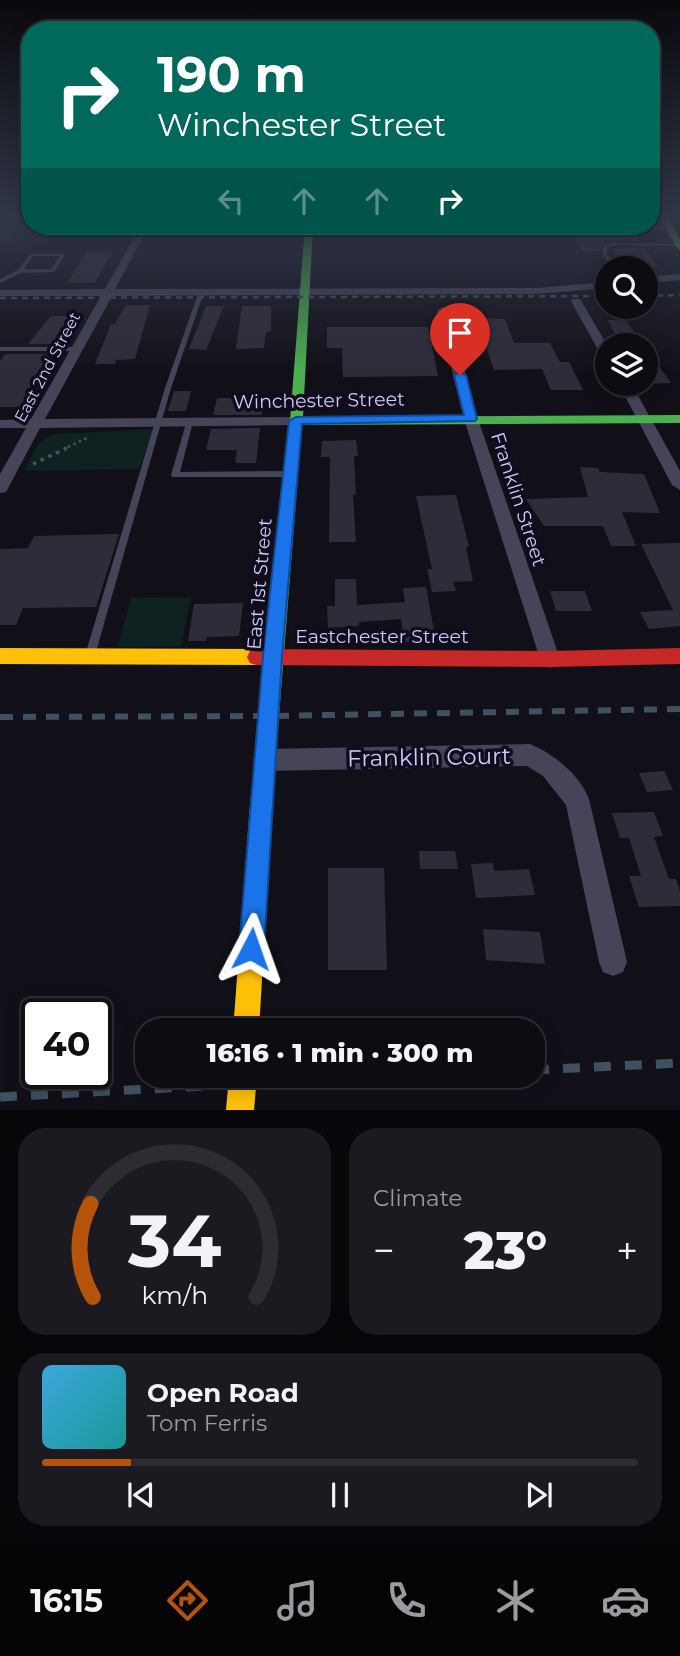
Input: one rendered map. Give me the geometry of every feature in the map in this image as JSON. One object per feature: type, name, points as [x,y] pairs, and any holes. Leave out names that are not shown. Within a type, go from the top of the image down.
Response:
[{"type":"street","name":"East 2nd Street","points":[[0,488],[120,270]]},
{"type":"street","name":"East 1st Street","points":[[247,1018],[272,656],[296,421],[306,270]]},
{"type":"street","points":[[658,279],[680,277]]},
{"type":"street","points":[[0,293],[536,291],[595,286]]},
{"type":"street","points":[[576,301],[595,334]]},
{"type":"street","name":"Franklin Street","points":[[443,310],[471,419],[550,659]]},
{"type":"street","points":[[632,396],[680,485]]},
{"type":"street","name":"Winchester Street","points":[[0,424],[680,419]]},
{"type":"street","name":"Eastchester Street","points":[[0,656],[550,659],[680,656]]},
{"type":"street","name":"Franklin Court","points":[[264,760],[530,755],[551,768],[577,799],[613,962]]},
{"type":"street","points":[[240,1110],[242,1088]]},
{"type":"lane","points":[[0,281],[20,271],[53,270]]},
{"type":"lane","points":[[90,656],[159,422],[201,292]]},
{"type":"lane","points":[[0,349],[76,349]]},
{"type":"lane","points":[[189,422],[175,475],[290,474]]},
{"type":"path","points":[[32,464],[116,423]]},
{"type":"green space","points":[[153,429],[139,469],[25,471],[39,444],[55,434]]},
{"type":"green space","points":[[191,597],[181,646],[118,647],[131,598]]},
{"type":"building","points":[[75,270],[102,270],[95,283],[67,283]]},
{"type":"building","points":[[126,305],[150,305],[135,359],[116,360],[115,364],[95,364],[111,324],[115,324]]},
{"type":"building","points":[[206,306],[224,306],[206,350],[189,349]]},
{"type":"building","points":[[242,306],[271,306],[271,331],[266,332],[264,348],[236,349]]},
{"type":"building","points":[[51,316],[71,316],[54,344],[28,344]]},
{"type":"building","points":[[476,318],[505,319],[514,343],[550,343],[560,362],[569,362],[583,390],[551,390],[542,369],[494,370]]},
{"type":"building","points":[[608,320],[626,320],[635,333],[614,333]]},
{"type":"building","points":[[327,327],[428,327],[438,376],[343,377],[342,348],[327,348]]},
{"type":"building","points":[[5,354],[52,354],[21,407],[0,407],[0,361]]},
{"type":"building","points":[[658,365],[671,383],[658,384]]},
{"type":"building","points":[[174,391],[191,391],[186,411],[168,411]]},
{"type":"building","points":[[217,398],[264,398],[262,415],[213,415]]},
{"type":"building","points":[[260,428],[256,463],[235,463],[237,450],[206,450],[211,429]]},
{"type":"building","points":[[356,440],[356,495],[353,495],[356,542],[329,542],[330,457],[321,457],[322,441]]},
{"type":"building","points":[[580,467],[598,468],[600,472],[644,474],[660,513],[622,512],[636,546],[611,546],[603,526],[544,526],[526,499],[588,497]]},
{"type":"building","points":[[456,495],[469,547],[466,547],[473,581],[453,582],[456,591],[432,592],[427,569],[432,569],[416,496]]},
{"type":"building","points":[[119,534],[96,607],[23,608],[16,625],[0,625],[0,549],[28,548],[34,536]]},
{"type":"building","points":[[680,543],[680,626],[649,629],[640,612],[673,610],[641,544]]},
{"type":"building","points":[[335,579],[356,579],[357,605],[405,602],[403,588],[426,587],[436,642],[404,642],[401,619],[359,622],[359,626],[328,628],[327,606],[335,606]]},
{"type":"building","points":[[550,591],[585,591],[592,611],[556,611]]},
{"type":"building","points":[[243,603],[239,636],[207,637],[206,641],[188,641],[194,604]]},
{"type":"building","points":[[664,771],[673,790],[647,792],[639,773]]},
{"type":"building","points":[[654,812],[663,836],[654,837],[669,879],[676,879],[680,891],[680,906],[639,907],[629,876],[641,876],[629,838],[620,838],[612,813]]},
{"type":"building","points":[[419,851],[455,851],[458,869],[420,869]]},
{"type":"building","points":[[493,863],[494,871],[529,869],[535,895],[476,898],[471,864]]},
{"type":"building","points":[[328,868],[384,868],[387,970],[328,970]]},
{"type":"building","points":[[483,929],[540,932],[545,964],[486,960]]},
{"type":"railway","points":[[658,296],[680,295]]},
{"type":"railway","points":[[0,298],[595,296]]},
{"type":"railway","points":[[0,717],[270,716],[680,709]]},
{"type":"railway","points":[[545,1069],[680,1063]]},
{"type":"railway","points":[[0,1097],[168,1088]]},
{"type":"traffic: fast","points":[[261,805],[296,421],[306,270]]},
{"type":"traffic: fast","points":[[296,421],[680,419]]},
{"type":"traffic: slow","points":[[0,656],[256,657]]},
{"type":"traffic: slow","points":[[247,1018],[261,805]]},
{"type":"traffic: slow","points":[[240,1110],[242,1088]]},
{"type":"traffic: jam","points":[[256,657],[550,659],[680,656]]},
{"type":"route","points":[[251,949],[264,760],[270,716],[272,656],[296,421],[471,419],[460,375]]}]
